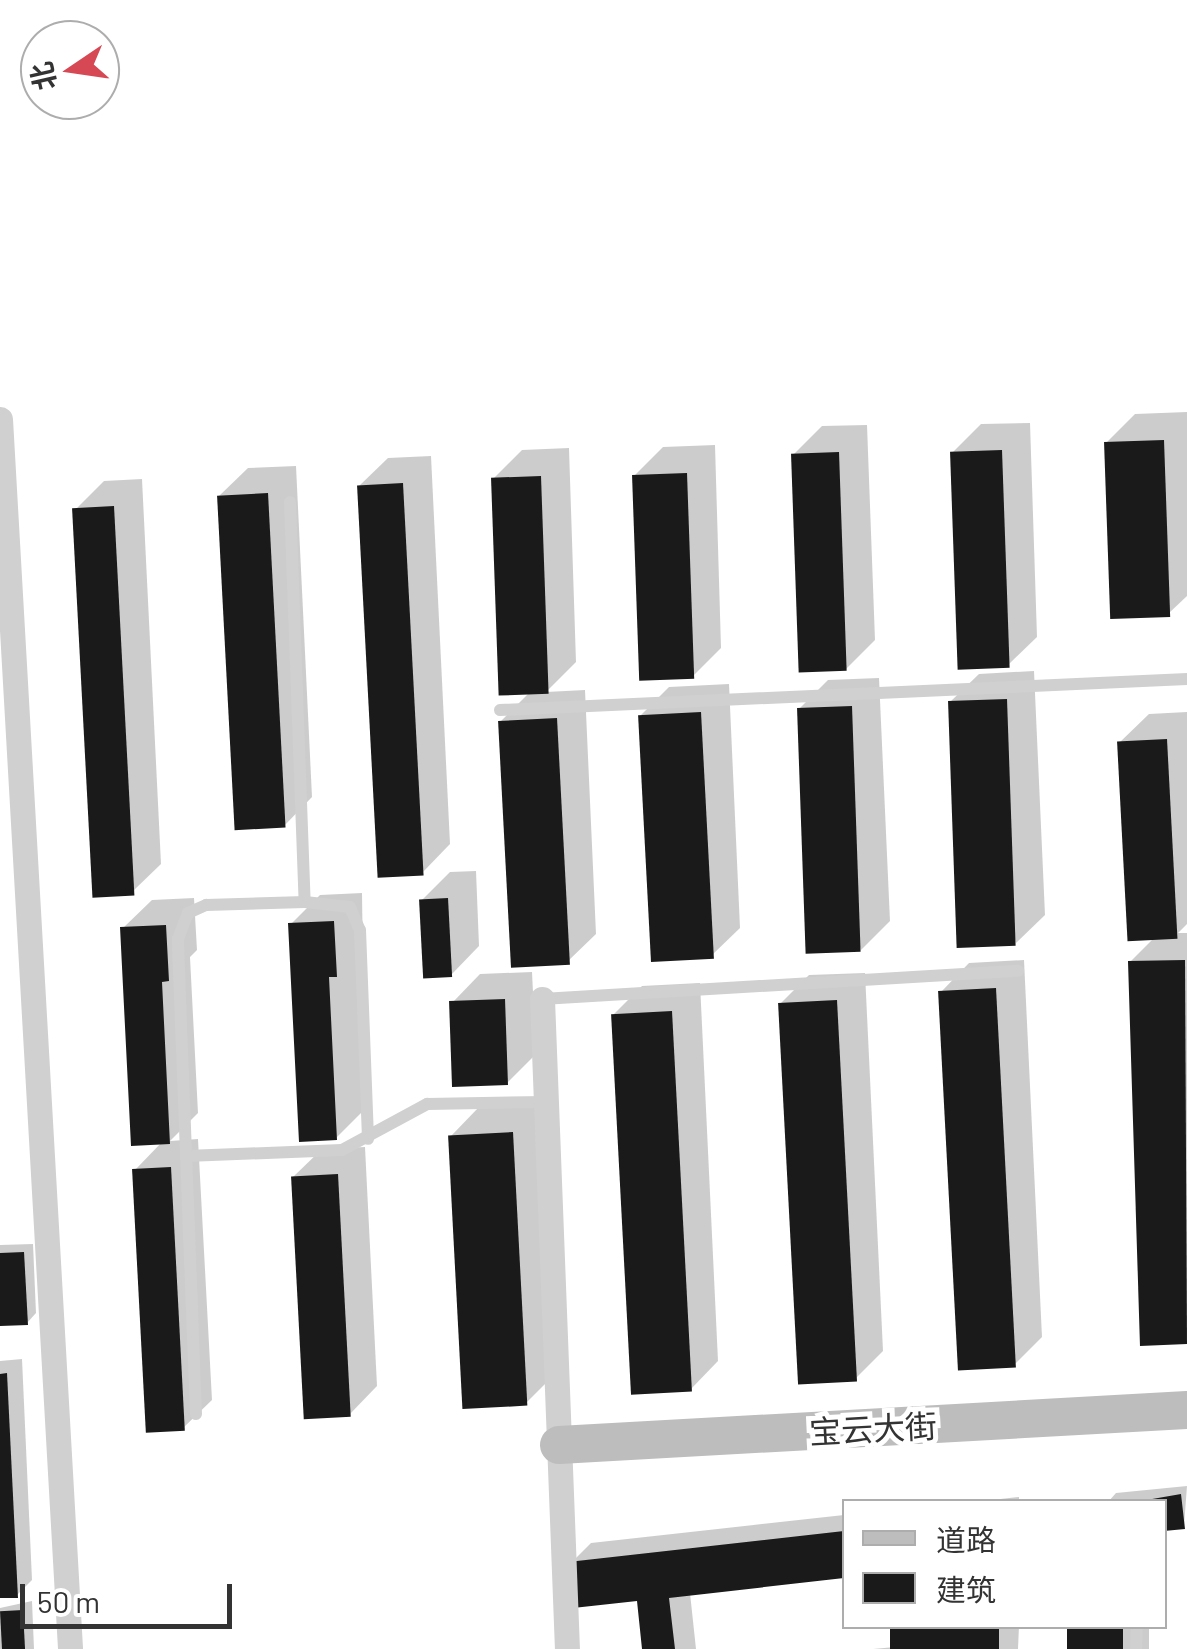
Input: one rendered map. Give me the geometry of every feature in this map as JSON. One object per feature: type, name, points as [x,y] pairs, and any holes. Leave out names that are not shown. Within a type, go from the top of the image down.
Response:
[{"type":"street","points":[[0,419],[70,1649]]},
{"type":"street","points":[[542,999],[566,1649]]},
{"type":"street","name":"宝云大街","points":[[559,1445],[1187,1410]]},
{"type":"lane","points":[[290,502],[305,902]]},
{"type":"lane","points":[[500,710],[1187,680]]},
{"type":"lane","points":[[196,1414],[181,928],[188,913],[206,905],[305,902],[350,907],[360,930],[368,1139]]},
{"type":"lane","points":[[542,999],[1018,971]]},
{"type":"lane","points":[[186,1156],[342,1150],[427,1104],[546,1102]]},
{"type":"building","points":[[1164,440],[1170,617],[1110,619],[1104,442]]},
{"type":"building","points":[[1002,450],[1010,668],[958,670],[950,452]]},
{"type":"building","points":[[839,452],[847,671],[799,673],[791,454]]},
{"type":"building","points":[[687,473],[694,679],[639,681],[632,475]]},
{"type":"building","points":[[541,476],[549,694],[499,696],[491,478]]},
{"type":"building","points":[[403,483],[424,875],[378,878],[357,485]]},
{"type":"building","points":[[268,493],[286,828],[235,830],[217,496]]},
{"type":"building","points":[[114,506],[134,895],[92,898],[72,508]]},
{"type":"building","points":[[1007,699],[1016,946],[957,948],[948,701]]},
{"type":"building","points":[[852,706],[861,952],[806,954],[797,708]]},
{"type":"building","points":[[701,712],[714,959],[651,962],[638,715]]},
{"type":"building","points":[[557,718],[570,965],[511,968],[498,721]]},
{"type":"building","points":[[1167,739],[1177,939],[1128,941],[1117,742]]},
{"type":"building","points":[[448,898],[452,977],[423,978],[419,900]]},
{"type":"building","points":[[334,921],[337,977],[329,977],[337,1140],[299,1142],[288,923]]},
{"type":"building","points":[[166,925],[169,981],[162,982],[170,1144],[131,1146],[120,927]]},
{"type":"building","points":[[1185,960],[1187,1344],[1140,1346],[1128,961]]},
{"type":"building","points":[[996,988],[1016,1367],[958,1371],[938,991]]},
{"type":"building","points":[[505,999],[508,1085],[452,1087],[449,1001]]},
{"type":"building","points":[[837,1000],[857,1381],[798,1385],[778,1003]]},
{"type":"building","points":[[672,1011],[692,1391],[631,1395],[611,1014]]},
{"type":"building","points":[[513,1132],[527,1406],[462,1409],[448,1135]]},
{"type":"building","points":[[171,1167],[185,1431],[146,1433],[132,1169]]},
{"type":"building","points":[[338,1174],[351,1417],[304,1419],[291,1176]]},
{"type":"building","points":[[24,1252],[28,1325],[0,1326],[0,1253]]},
{"type":"building","points":[[7,1373],[18,1598],[0,1598],[0,1374]]},
{"type":"building","points":[[1181,1494],[1185,1529],[1167,1531],[1167,1499],[1152,1499]]},
{"type":"building","points":[[842,1531],[842,1578],[669,1598],[675,1649],[642,1649],[637,1601],[573,1608],[568,1562]]},
{"type":"building","points":[[23,1610],[25,1649],[2,1649],[0,1611]]},
{"type":"building","points":[[890,1629],[999,1629],[999,1649],[890,1649]]},
{"type":"building","points":[[1067,1629],[1123,1629],[1123,1649],[1067,1649]]}]
